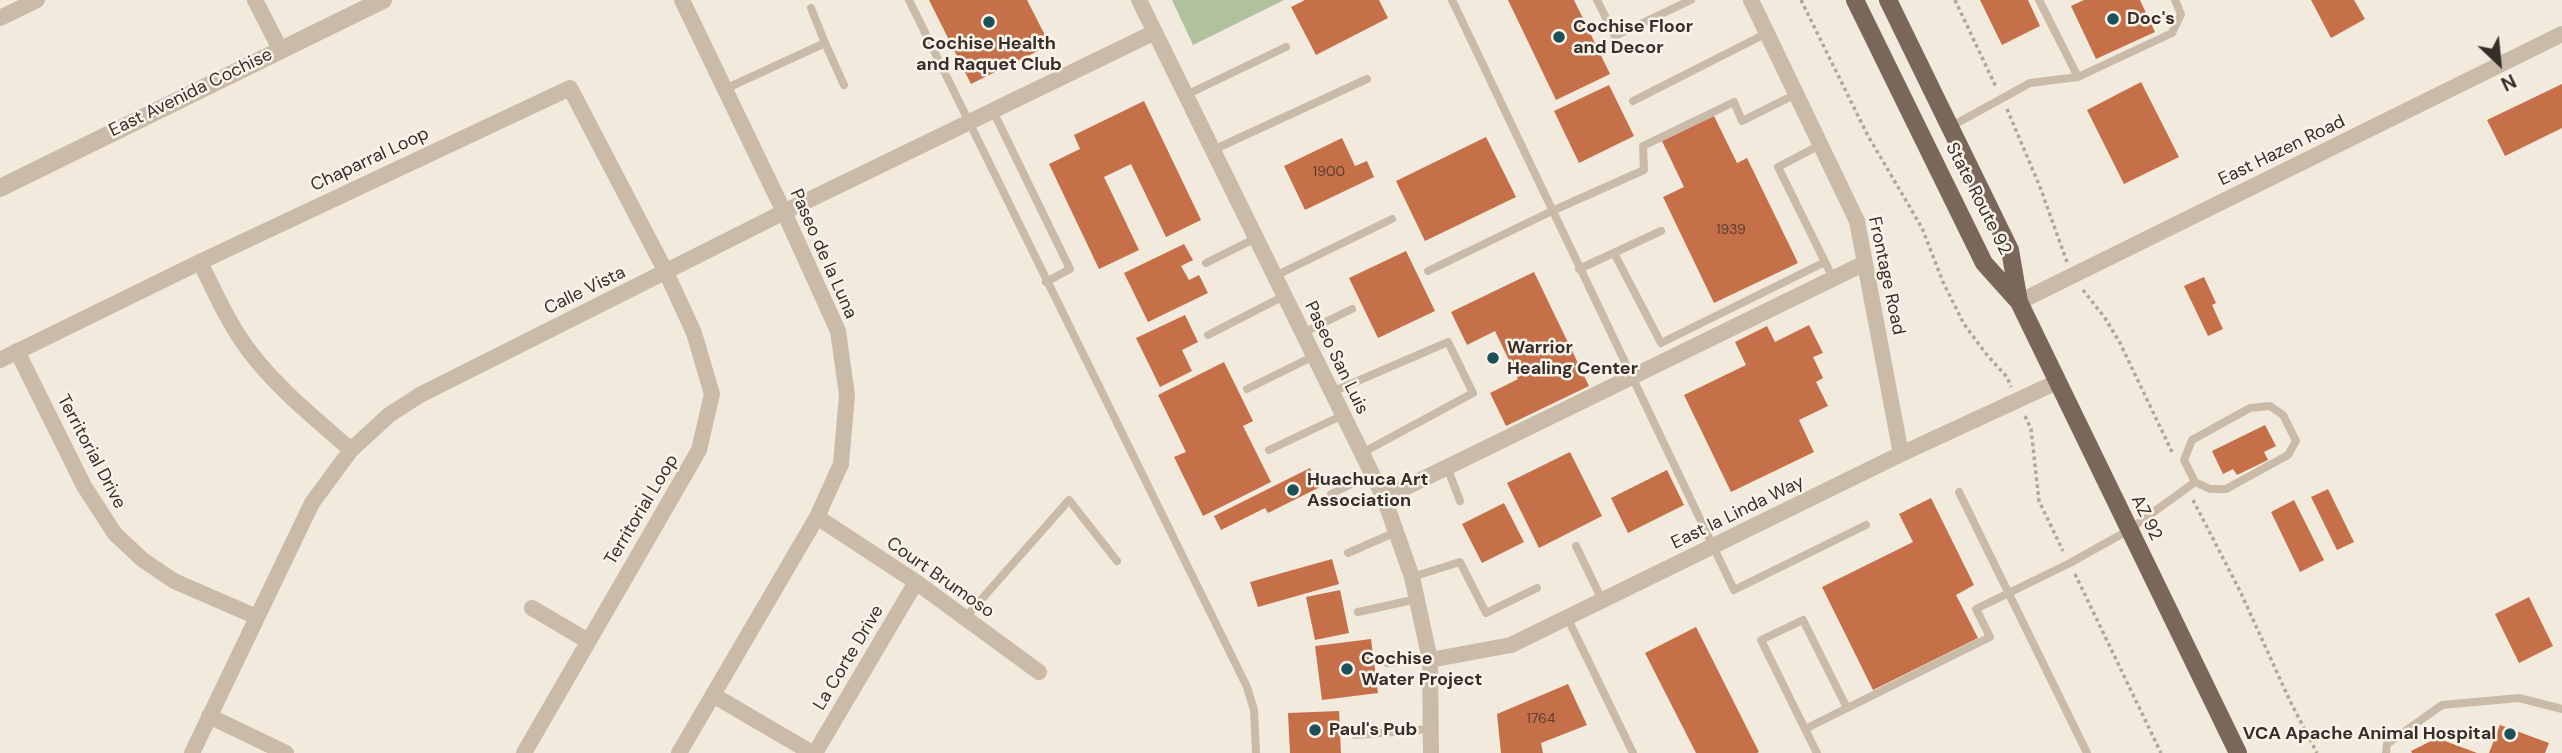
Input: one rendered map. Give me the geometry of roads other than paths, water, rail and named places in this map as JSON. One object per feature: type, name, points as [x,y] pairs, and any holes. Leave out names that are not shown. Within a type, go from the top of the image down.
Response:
[{"type":"main road","name":"State Route 92","points":[[1855,0],[1984,263],[2019,302]]},
{"type":"main road","name":"State Route 92","points":[[1888,0],[2010,250],[2019,302]]},
{"type":"main road","name":"AZ 92","points":[[2019,302],[2238,753]]},
{"type":"street","points":[[0,18],[37,0]]},
{"type":"street","points":[[255,0],[281,48]]},
{"type":"street","name":"East Avenida Cochise","points":[[0,188],[383,0]]},
{"type":"street","name":"Paseo de la Luna","points":[[679,753],[817,517],[841,464],[847,395],[838,331],[785,212],[681,0]]},
{"type":"street","name":"Paseo San Luis","points":[[1139,0],[1384,498],[1412,577],[1430,660],[1431,753]]},
{"type":"street","name":"Frontage Road","points":[[1751,0],[1857,221],[1901,454]]},
{"type":"street","name":"Calle Vista","points":[[192,753],[312,503],[351,450],[389,415],[420,395],[785,212],[1155,32]]},
{"type":"street","name":"East Hazen Road","points":[[2019,302],[2562,34]]},
{"type":"street","name":"Chaparral Loop","points":[[0,360],[200,262],[570,88],[666,272]]},
{"type":"street","points":[[200,262],[231,325],[248,350],[269,376],[351,450]]},
{"type":"street","points":[[1384,498],[1865,263]]},
{"type":"street","name":"Territorial Loop","points":[[524,753],[699,450],[712,394],[694,333],[666,272]]},
{"type":"street","name":"Territorial Drive","points":[[17,351],[83,486],[115,534],[143,560],[174,581],[257,617]]},
{"type":"street","name":"East la Linda Way","points":[[1430,660],[1511,645],[1901,454],[2057,382]]},
{"type":"street","name":"Court Brumoso","points":[[817,517],[916,582],[1040,672]]},
{"type":"street","name":"La Corte Drive","points":[[814,753],[916,582]]},
{"type":"street","points":[[532,608],[588,641]]},
{"type":"street","points":[[713,695],[814,753]]},
{"type":"street","points":[[209,716],[286,753]]},
{"type":"lane","points":[[909,0],[1247,687],[1254,710],[1256,753]]},
{"type":"lane","points":[[1452,0],[1630,378],[1734,590],[1866,526]]},
{"type":"lane","points":[[1597,0],[1615,36],[1691,0]]},
{"type":"lane","points":[[1950,127],[2030,83],[2078,77],[2172,33],[2181,14],[2175,0]]},
{"type":"lane","points":[[2041,1],[2078,77]]},
{"type":"lane","points":[[811,8],[844,85]]},
{"type":"lane","points":[[1633,101],[1767,33]]},
{"type":"lane","points":[[725,89],[825,43]]},
{"type":"lane","points":[[1186,95],[1286,47]]},
{"type":"lane","points":[[1213,150],[1367,79]]},
{"type":"lane","points":[[1429,271],[1644,170],[1643,146],[1722,107],[1734,102],[1742,121],[1796,93]]},
{"type":"lane","points":[[993,111],[1070,270],[1046,282]]},
{"type":"lane","points":[[1820,145],[1778,167],[1833,278]]},
{"type":"lane","points":[[1275,276],[1392,219]]},
{"type":"lane","points":[[1579,269],[1661,232]]},
{"type":"lane","points":[[1206,263],[1256,238]]},
{"type":"lane","points":[[1614,253],[1661,343],[1825,262]]},
{"type":"lane","points":[[1208,335],[1284,296]]},
{"type":"lane","points":[[1303,333],[1352,309]]},
{"type":"lane","points":[[1332,392],[1448,342],[1473,393],[1362,453]]},
{"type":"lane","points":[[1247,389],[1314,356]]},
{"type":"lane","points":[[2270,406],[2283,415],[2296,441],[2288,455],[2227,489],[2210,489],[2195,482],[2185,460],[2192,440],[2250,408],[2270,406]]},
{"type":"lane","points":[[1269,450],[1343,415]]},
{"type":"lane","points":[[1447,467],[1460,501]]},
{"type":"lane","points":[[1331,494],[1372,474]]},
{"type":"lane","points":[[1805,729],[1990,636],[1976,609],[2070,563],[2129,530],[2195,482]]},
{"type":"lane","points":[[1958,492],[2087,753]]},
{"type":"lane","points":[[965,618],[1069,500],[1117,561]]},
{"type":"lane","points":[[1348,553],[1396,532]]},
{"type":"lane","points":[[1576,546],[1602,600]]},
{"type":"lane","points":[[1412,577],[1460,562],[1486,613],[1537,588]]},
{"type":"lane","points":[[1358,612],[1417,599]]},
{"type":"lane","points":[[1567,617],[1633,753]]},
{"type":"lane","points":[[1817,753],[1761,640],[1803,620],[1847,708]]},
{"type":"lane","points":[[1387,663],[1430,660]]},
{"type":"lane","points":[[2386,753],[2387,744],[2442,705],[2519,698],[2562,709]]},
{"type":"lane","points":[[1355,735],[1430,729]]},
{"type":"place","name":"Doc's","points":[[2113,19]]},
{"type":"place","name":"Cochise Health and Raquet Club","points":[[989,22]]},
{"type":"place","name":"Cochise Floor and Decor","points":[[1559,37]]},
{"type":"place","name":"Warrior Healing Center","points":[[1493,358]]},
{"type":"place","name":"Huachuca Art Association","points":[[1293,490]]},
{"type":"place","name":"Cochise Water Project","points":[[1347,669]]},
{"type":"place","name":"Paul's Pub","points":[[1315,730]]},
{"type":"place","name":"VCA Apache Animal Hospital","points":[[2510,734]]}]
